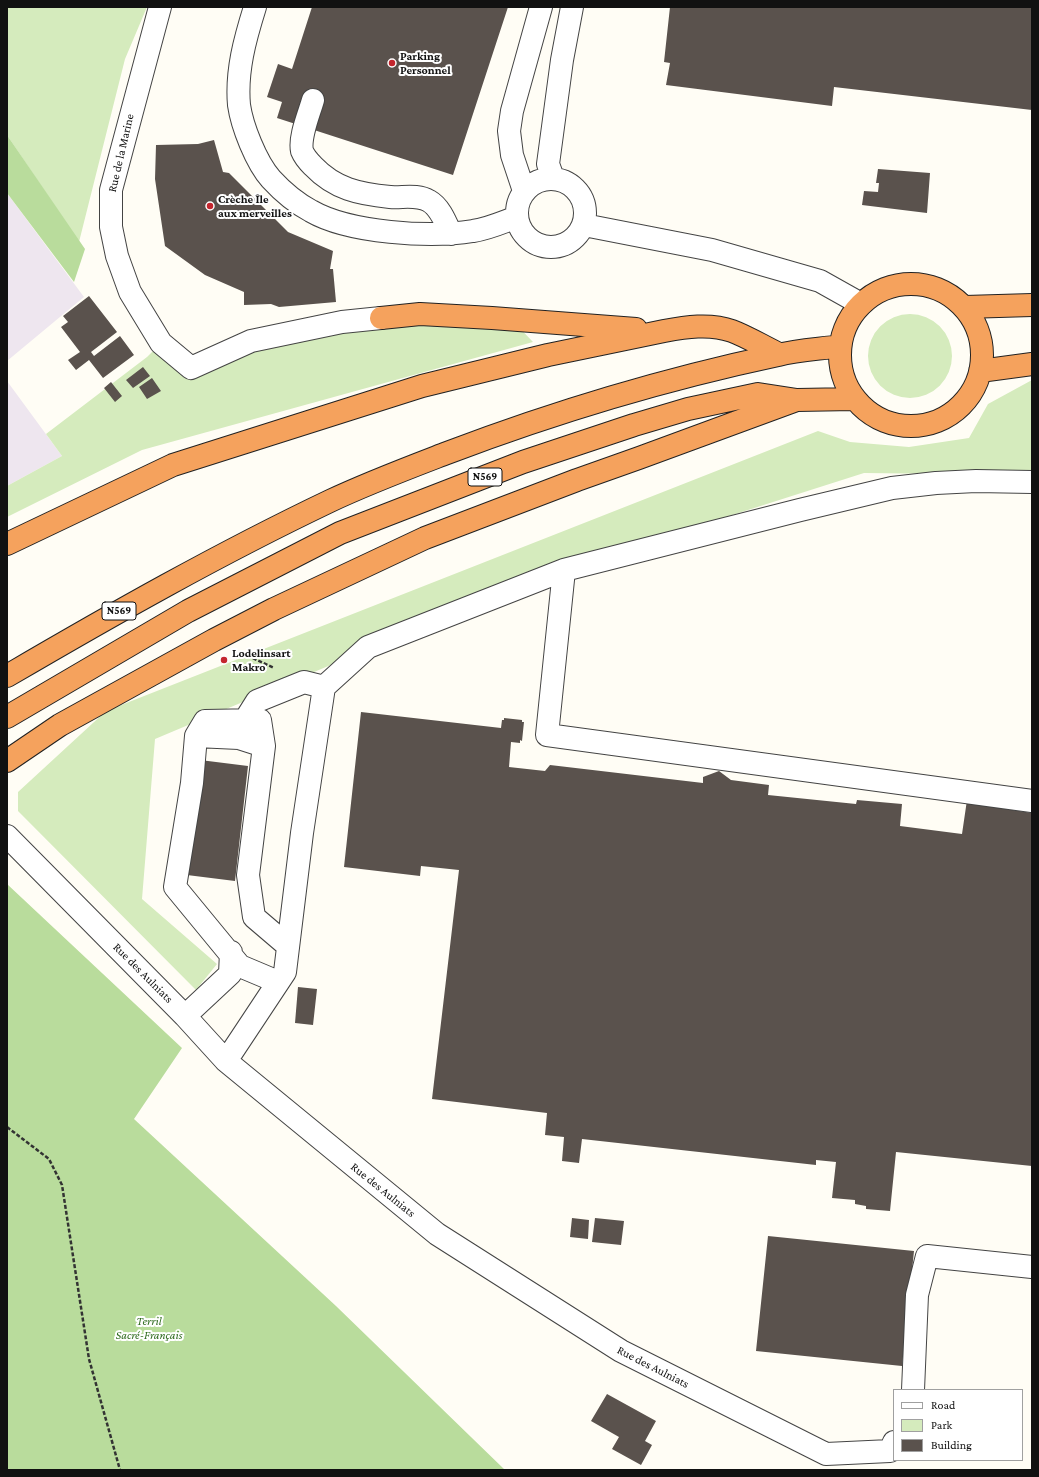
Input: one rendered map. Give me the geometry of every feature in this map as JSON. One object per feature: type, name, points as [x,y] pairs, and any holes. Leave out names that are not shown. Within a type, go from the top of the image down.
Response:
[{"type":"highway","points":[[918,285],[933,288],[950,295],[965,307],[973,317],[977,328],[981,350],[980,371],[974,386],[965,401],[950,416],[937,422],[919,426],[902,426],[884,421],[870,413],[854,399],[846,384],[840,346],[844,330],[853,314],[861,304],[886,290],[902,286],[918,285]]},
{"type":"highway","points":[[965,307],[1032,305]]},
{"type":"highway","points":[[381,318],[420,314],[664,330]]},
{"type":"highway","points":[[539,322],[556,332],[560,337],[560,343],[556,353]]},
{"type":"highway","points":[[7,544],[173,465],[422,386],[556,353],[682,327],[712,327],[731,331],[779,354],[840,346]]},
{"type":"highway","name":"N569","points":[[7,676],[95,624],[232,549],[346,494],[389,476],[491,436],[586,404],[692,374],[779,354]]},
{"type":"highway","points":[[980,371],[1032,364]]},
{"type":"highway","name":"N569","points":[[7,717],[188,611],[340,533],[523,462],[634,425],[688,409],[758,394],[797,400]]},
{"type":"highway","points":[[7,761],[60,725],[214,640],[274,609],[425,538],[577,480],[797,400],[854,399]]},
{"type":"street","name":"Rue de la Marine","points":[[160,7],[111,190],[111,227],[117,256],[130,292],[162,343],[190,368],[251,341],[342,322],[381,318]]},
{"type":"street","points":[[255,7],[241,58],[239,80],[240,106],[248,140],[270,178],[290,197],[311,211],[332,220],[358,227],[390,232],[451,234],[475,231],[517,217]]},
{"type":"street","points":[[524,191],[512,155],[509,131],[512,111],[541,7]]},
{"type":"street","points":[[553,178],[548,164],[561,67],[572,7]]},
{"type":"street","points":[[313,100],[302,140],[303,152],[311,164],[323,176],[343,188],[367,195],[398,198],[417,197],[430,202],[440,213],[451,234]]},
{"type":"street","points":[[553,178],[574,187],[580,195],[586,213],[584,225],[579,235],[561,246],[548,247],[529,240],[519,226],[516,208],[519,198],[533,183],[543,179],[553,178]]},
{"type":"street","points":[[584,225],[712,250],[820,281],[861,304]]},
{"type":"street","points":[[245,720],[257,701],[314,685],[368,647],[564,570],[892,488],[976,481],[1032,482]]},
{"type":"street","points":[[564,570],[547,736],[1032,800]]},
{"type":"street","points":[[226,1061],[285,972],[307,804],[314,685]]},
{"type":"street","points":[[278,982],[240,966],[231,952],[176,887],[192,783],[196,736],[205,721],[260,720],[264,746],[248,875],[254,917],[288,946]]},
{"type":"street","points":[[196,736],[239,738],[264,746]]},
{"type":"street","name":"Rue des Aulniats","points":[[7,836],[185,1016],[226,1061],[437,1234],[621,1351],[826,1454],[890,1451],[893,1444]]},
{"type":"street","points":[[185,1016],[230,974],[231,952]]},
{"type":"street","points":[[913,1389],[917,1295],[927,1256],[1032,1267]]},
{"type":"path","points":[[214,640],[314,685]]},
{"type":"path","points":[[7,1127],[49,1159],[62,1186],[89,1359],[120,1470]]},
{"type":"shaded area","points":[[7,193],[84,297],[7,361]]},
{"type":"shaded area","points":[[7,381],[62,456],[7,486]]},
{"type":"green space","points":[[7,7],[147,7],[125,59],[79,242],[7,135]]},
{"type":"green space","points":[[7,135],[85,249],[74,282],[7,193]]},
{"type":"green space","points":[[420,314],[511,319],[533,342],[142,450],[7,517],[7,486],[62,456],[46,434],[147,357],[161,343],[191,368],[269,338]]},
{"type":"green space","points":[[902,314],[918,314],[934,321],[945,332],[952,348],[952,364],[949,372],[940,386],[934,391],[918,398],[902,398],[886,391],[875,380],[868,364],[868,348],[875,332],[886,321]]},
{"type":"green space","points":[[1032,380],[1032,475],[864,473],[726,517],[428,624],[155,739],[142,899],[217,964],[196,990],[18,811],[18,792],[106,711],[818,431],[850,442],[909,447],[969,438],[988,404]]},
{"type":"green space","name":"Terril Sacré-Français","points":[[7,884],[182,1048],[134,1119],[336,1306],[505,1470],[7,1470]]},
{"type":"building","name":"Parking Personnel","points":[[312,7],[508,7],[453,175],[277,118],[282,102],[267,97],[278,64],[292,69]]},
{"type":"building","points":[[670,7],[1032,7],[1032,110],[834,87],[832,106],[666,85],[670,63],[664,62]]},
{"type":"building","name":"Crèche Île aux merveilles","points":[[214,140],[223,172],[229,173],[288,232],[333,251],[330,269],[333,269],[336,302],[279,307],[271,304],[244,305],[244,292],[205,275],[165,246],[155,179],[156,145],[198,144]]},
{"type":"building","points":[[878,169],[930,173],[927,213],[862,205],[864,191],[878,192],[879,183],[876,183]]},
{"type":"building","points":[[89,296],[117,332],[91,352],[94,356],[120,336],[134,355],[103,378],[89,360],[76,370],[68,360],[80,352],[61,327],[68,322],[63,316]]},
{"type":"building","points":[[143,367],[150,376],[133,388],[126,380]]},
{"type":"building","points":[[152,378],[161,391],[147,399],[139,387]]},
{"type":"building","points":[[111,382],[122,396],[115,402],[104,388]]},
{"type":"building","points":[[361,712],[501,728],[502,720],[504,720],[504,718],[522,720],[522,722],[524,722],[522,741],[520,740],[520,743],[511,742],[509,767],[545,771],[550,765],[703,783],[703,777],[719,771],[731,780],[769,785],[768,795],[856,804],[857,800],[902,804],[900,826],[962,834],[967,800],[1014,805],[1013,810],[1032,813],[1032,1166],[896,1152],[890,1211],[866,1209],[866,1206],[855,1204],[855,1200],[832,1198],[836,1162],[816,1160],[816,1165],[582,1139],[579,1163],[562,1161],[564,1137],[545,1135],[547,1113],[432,1099],[459,870],[421,866],[420,876],[344,867]]},
{"type":"building","points":[[200,760],[248,766],[235,881],[187,875]]},
{"type":"building","points":[[298,987],[317,989],[313,1025],[295,1023]]},
{"type":"building","points":[[572,1218],[589,1220],[588,1239],[570,1237]]},
{"type":"building","points":[[595,1218],[624,1221],[621,1245],[592,1242]]},
{"type":"building","points":[[768,1236],[914,1251],[902,1366],[756,1351]]},
{"type":"building","points":[[607,1394],[656,1421],[645,1441],[652,1445],[641,1465],[612,1449],[619,1437],[591,1421]]},
{"type":"place","name":"Parking Personnel","points":[[392,63]]},
{"type":"place","name":"Crèche Île aux merveilles","points":[[210,206]]},
{"type":"place","name":"Lodelinsart Makro","points":[[224,660]]}]
